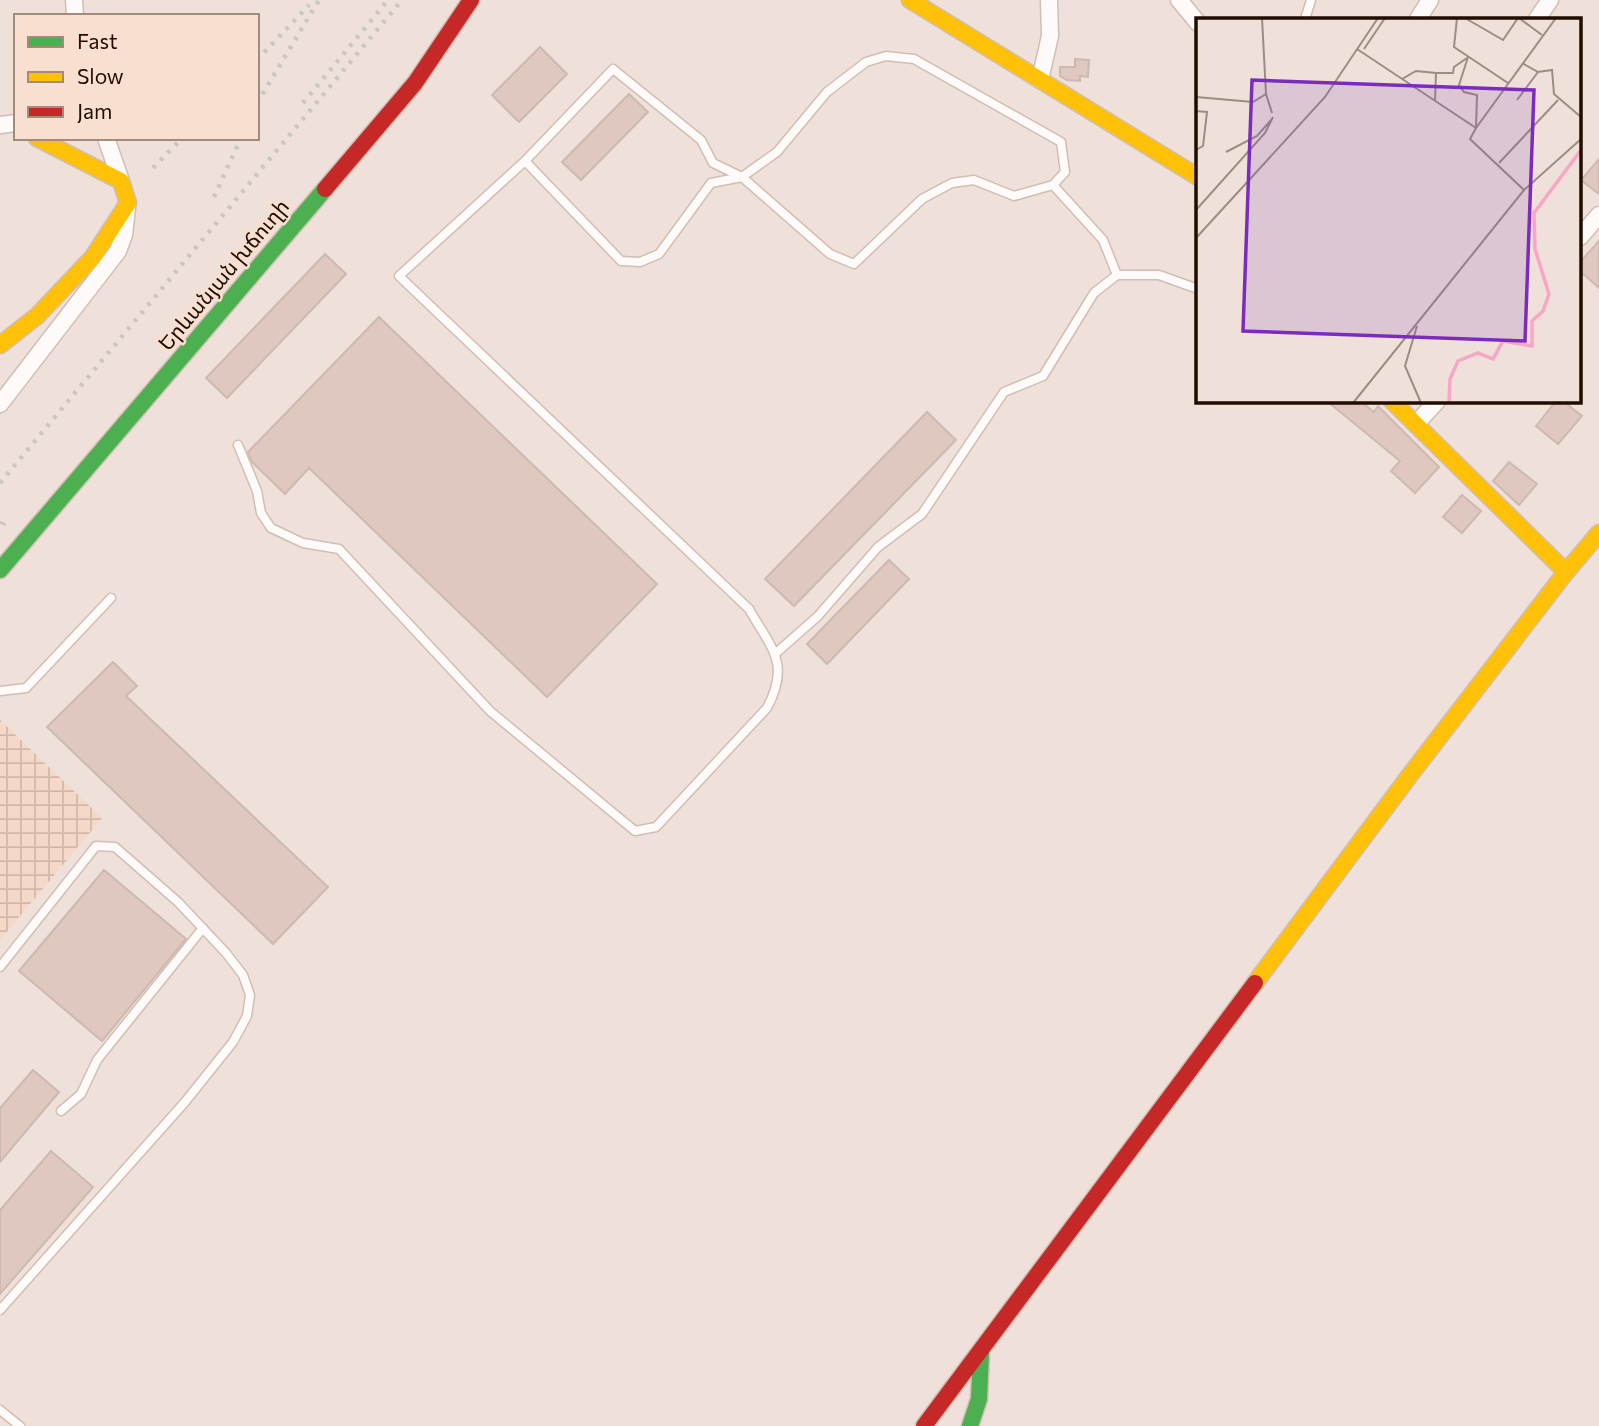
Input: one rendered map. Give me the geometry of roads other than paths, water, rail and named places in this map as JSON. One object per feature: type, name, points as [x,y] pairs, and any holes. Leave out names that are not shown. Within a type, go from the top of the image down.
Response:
[{"type":"main road","name":"Երևանյան խճուղի","points":[[0,570],[415,83],[471,0]]},
{"type":"main road","points":[[910,0],[1196,176]]},
{"type":"main road","points":[[0,345],[37,316],[93,257],[128,203],[121,181],[41,140]]},
{"type":"main road","points":[[1393,402],[1566,572]]},
{"type":"main road","points":[[924,1426],[1410,775],[1599,533]]},
{"type":"main road","points":[[970,1426],[982,1384],[981,1352]]},
{"type":"street","points":[[1040,80],[1050,36],[1049,0]]},
{"type":"street","points":[[1179,0],[1196,21]]},
{"type":"street","points":[[1419,18],[1430,0]]},
{"type":"street","points":[[1538,18],[1550,0]]},
{"type":"street","points":[[107,140],[121,181]]},
{"type":"street","points":[[0,404],[118,251],[124,235],[128,203]]},
{"type":"street","points":[[1582,235],[1599,215]]},
{"type":"street","points":[[1417,423],[1436,402]]},
{"type":"lane","points":[[1305,18],[1311,0]]},
{"type":"lane","points":[[237,445],[257,491],[261,513],[271,528],[303,543],[340,550],[490,711],[635,831],[656,827],[767,708],[777,689],[780,671],[775,654],[749,608],[399,276],[525,161],[613,69],[701,140],[713,163],[742,177],[830,254],[854,264],[922,199],[952,183],[974,180],[1014,196],[1053,185],[1065,172],[1061,142],[914,59],[886,56],[866,62],[827,92],[777,152],[742,177],[711,183],[659,254],[640,262],[621,261],[525,161]]},
{"type":"lane","points":[[1053,185],[1103,240],[1118,275]]},
{"type":"lane","points":[[775,654],[818,616],[878,547],[922,514],[1003,392],[1043,376],[1094,293],[1118,275],[1159,275],[1196,288]]},
{"type":"lane","points":[[0,691],[26,688],[111,598]]},
{"type":"lane","points":[[0,967],[96,846],[115,847],[178,902],[203,928],[243,975],[250,995],[247,1016],[233,1042],[185,1102],[0,1310]]},
{"type":"lane","points":[[61,1111],[81,1094],[97,1060],[203,928]]},
{"type":"lane","points":[[0,1410],[20,1426]]},
{"type":"railway","points":[[259,100],[319,0]]},
{"type":"railway","points":[[303,103],[388,0]]},
{"type":"railway","points":[[0,483],[402,0]]},
{"type":"railway","points":[[259,58],[309,5]]},
{"type":"railway","points":[[153,168],[180,140]]},
{"type":"railway","points":[[214,197],[240,140]]}]
